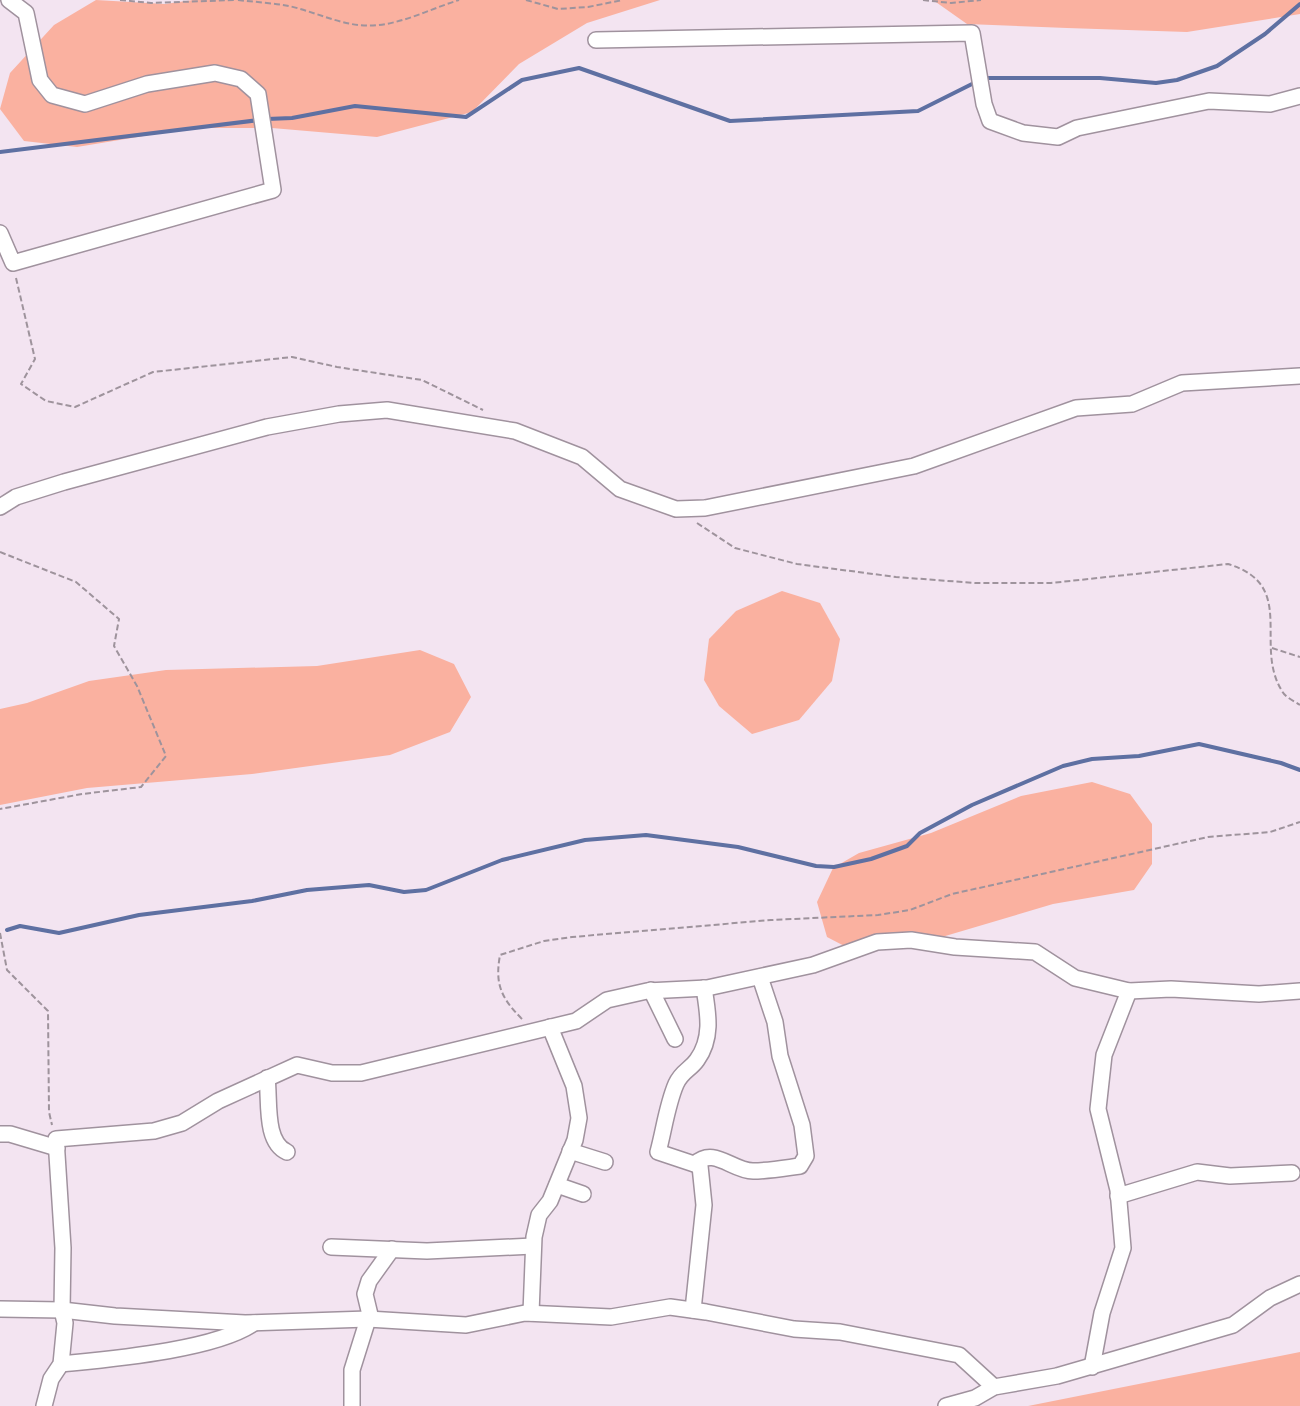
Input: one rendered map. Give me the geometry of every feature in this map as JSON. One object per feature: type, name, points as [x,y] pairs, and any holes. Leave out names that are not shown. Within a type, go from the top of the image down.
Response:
[{"type":"street","points":[[0,234],[13,263],[273,190],[258,94],[241,79],[215,73],[147,84],[85,104],[52,95],[40,80],[26,14],[9,0]]},
{"type":"street","points":[[596,40],[972,33],[981,89],[990,121],[1023,133],[1058,137],[1077,128],[1209,101],[1270,104],[1300,96]]},
{"type":"street","points":[[0,507],[16,497],[64,482],[267,427],[339,414],[387,410],[515,431],[582,457],[620,489],[676,509],[705,508],[914,466],[1077,408],[1132,404],[1182,383],[1300,376]]},
{"type":"street","points":[[0,1134],[56,1144],[154,1131],[182,1122],[297,1065],[332,1072],[361,1073],[576,1021],[607,1000],[651,990],[704,988],[760,977],[813,965],[877,942],[911,940],[955,947],[1035,952],[1074,978],[1129,991],[1171,989],[1259,994],[1300,991]]},
{"type":"street","points":[[695,1164],[711,1156],[751,1172],[800,1166],[806,1156],[802,1125],[780,1056],[775,1022],[760,977]]},
{"type":"street","points":[[693,1310],[704,1205],[700,1166],[658,1152],[675,1087],[681,1073],[697,1061],[709,1032],[710,1022],[704,988]]},
{"type":"street","points":[[651,990],[675,1039]]},
{"type":"street","points":[[1092,1367],[1102,1313],[1123,1248],[1118,1196],[1098,1109],[1104,1055],[1129,991]]},
{"type":"street","points":[[531,1313],[533,1246],[539,1215],[550,1201],[557,1185],[579,1118],[574,1086],[542,1029]]},
{"type":"street","points":[[267,1078],[272,1138],[278,1148],[287,1152]]},
{"type":"street","points":[[44,1406],[51,1379],[61,1364],[65,1323],[62,1310],[63,1248],[56,1144]]},
{"type":"street","points":[[570,1151],[605,1162]]},
{"type":"street","points":[[1118,1196],[1197,1172],[1230,1176],[1292,1173]]},
{"type":"street","points":[[557,1185],[583,1194]]},
{"type":"street","points":[[331,1247],[427,1251],[533,1246]]},
{"type":"street","points":[[352,1406],[352,1370],[370,1319],[365,1294],[369,1281],[392,1248]]},
{"type":"street","points":[[946,1406],[975,1398],[994,1387],[1092,1367],[1233,1325],[1270,1298],[1300,1284]]},
{"type":"street","points":[[0,1309],[62,1310],[116,1316],[254,1323],[370,1319],[466,1325],[531,1313],[611,1317],[669,1307],[794,1329],[840,1332],[959,1355],[994,1387]]},
{"type":"street","points":[[61,1364],[172,1349],[240,1333],[254,1323]]},
{"type":"path","points":[[120,0],[151,3],[237,0],[289,6],[349,24],[378,25],[402,21],[424,10],[459,0]]},
{"type":"path","points":[[526,0],[558,9],[588,7],[623,0]]},
{"type":"path","points":[[923,0],[951,3],[981,0]]},
{"type":"path","points":[[13,263],[35,360],[21,384],[46,401],[75,407],[153,372],[292,357],[337,368],[422,380],[471,402],[488,414]]},
{"type":"path","points":[[695,522],[735,548],[797,564],[897,578],[975,583],[1051,583],[1228,564],[1248,570],[1262,583],[1269,606],[1273,673],[1283,693],[1300,705]]},
{"type":"path","points":[[0,552],[76,582],[119,619],[114,646],[138,686],[166,756],[141,787],[82,794],[0,809]]},
{"type":"path","points":[[1272,648],[1300,657]]},
{"type":"path","points":[[542,1029],[507,1004],[495,974],[500,955],[544,941],[771,920],[878,915],[910,910],[952,894],[1208,837],[1270,832],[1300,822]]},
{"type":"path","points":[[0,933],[7,970],[48,1011],[49,1112],[56,1144]]},
{"type":"shaded area","points":[[96,0],[165,4],[193,0],[660,0],[587,23],[519,64],[472,112],[377,137],[272,128],[192,128],[77,147],[24,141],[0,109],[10,73],[54,25]]},
{"type":"shaded area","points":[[933,0],[1300,0],[1300,14],[1187,32],[1067,28],[967,24]]},
{"type":"shaded area","points":[[782,591],[820,603],[840,639],[832,681],[799,720],[752,734],[719,706],[704,680],[709,639],[736,611]]},
{"type":"shaded area","points":[[420,650],[454,664],[471,697],[450,732],[390,755],[252,774],[87,788],[0,805],[0,709],[27,703],[89,681],[166,670],[317,666]]},
{"type":"shaded area","points":[[1092,782],[1130,794],[1152,824],[1152,864],[1134,890],[1053,904],[925,942],[852,950],[827,937],[817,902],[833,868],[859,853],[931,833],[1021,796]]},
{"type":"shaded area","points":[[1300,1352],[1300,1406],[1028,1406]]},
{"type":"waterway","points":[[982,78],[1100,78],[1156,83],[1177,80],[1217,66],[1265,34],[1300,4]]},
{"type":"waterway","points":[[267,119],[292,118],[355,106],[466,117],[522,80],[579,68],[730,121],[918,111],[976,82]]},
{"type":"waterway","points":[[0,152],[259,120]]},
{"type":"waterway","points":[[7,930],[20,926],[59,933],[139,915],[252,901],[307,890],[369,885],[404,892],[426,890],[502,860],[585,840],[646,835],[738,847],[816,866],[834,867],[871,859],[907,846],[920,833],[972,805],[1063,766],[1092,759],[1139,756],[1199,744],[1281,763],[1300,770]]}]
